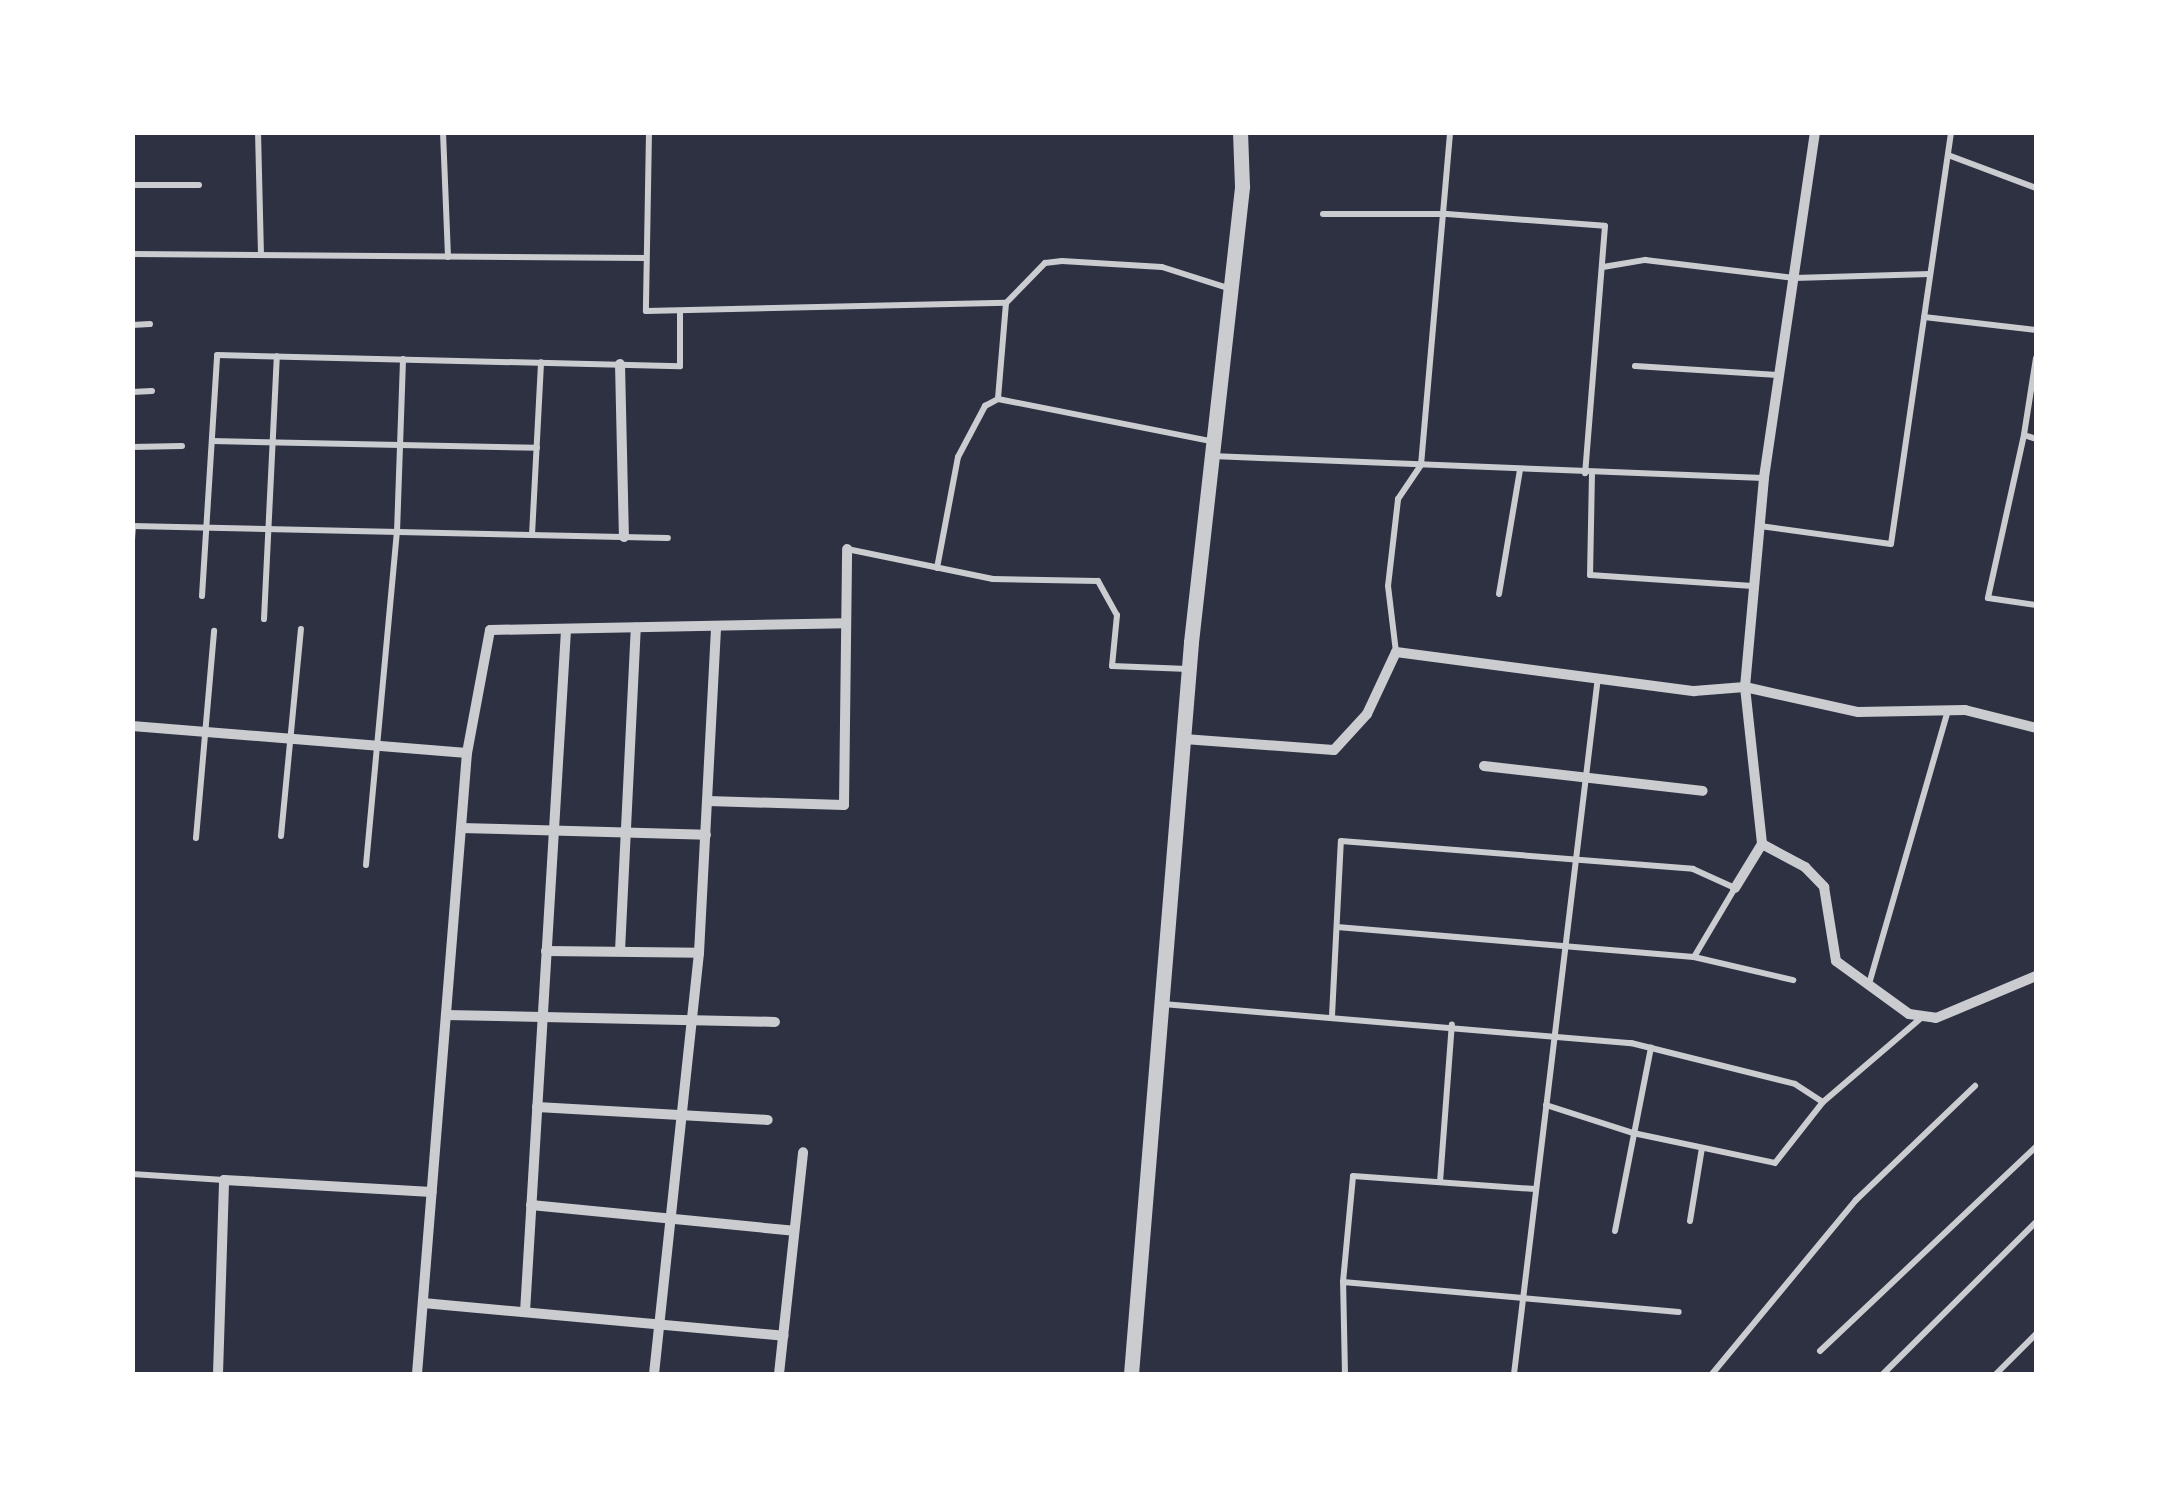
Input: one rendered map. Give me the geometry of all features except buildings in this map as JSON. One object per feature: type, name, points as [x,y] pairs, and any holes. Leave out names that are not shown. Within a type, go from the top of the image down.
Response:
[{"type":"street","points":[[1132,1374],[1189,669],[1242,186],[1240,132]]},
{"type":"street","points":[[1735,888],[1762,844],[1745,687],[1764,478],[1815,132]]},
{"type":"street","points":[[620,364],[624,537]]},
{"type":"street","points":[[708,801],[844,805],[847,550]]},
{"type":"street","points":[[418,1374],[466,753],[490,630],[846,624]]},
{"type":"street","points":[[654,1374],[699,953],[716,626]]},
{"type":"street","points":[[620,951],[636,627]]},
{"type":"street","points":[[525,1312],[566,628]]},
{"type":"street","points":[[1184,739],[1334,750],[1368,714],[1396,652],[1694,691],[1745,687],[1858,712],[1948,710],[2036,728]]},
{"type":"street","points":[[132,726],[466,753]]},
{"type":"street","points":[[1484,766],[1703,791]]},
{"type":"street","points":[[460,828],[706,835]]},
{"type":"street","points":[[1762,844],[1805,867],[1824,888],[1836,962],[1922,1016],[1936,1018],[2036,976]]},
{"type":"street","points":[[546,951],[699,953]]},
{"type":"street","points":[[446,1016],[775,1022]]},
{"type":"street","points":[[537,1107],[768,1120]]},
{"type":"street","points":[[779,1374],[803,1152]]},
{"type":"street","points":[[218,1374],[224,1180],[432,1192]]},
{"type":"street","points":[[531,1205],[794,1231]]},
{"type":"street","points":[[423,1303],[783,1336]]},
{"type":"lane","points":[[258,132],[261,255]]},
{"type":"lane","points":[[444,132],[448,257]]},
{"type":"lane","points":[[650,132],[646,311],[1006,303]]},
{"type":"lane","points":[[1396,652],[1388,586],[1398,499],[1421,465],[1447,214],[1450,132]]},
{"type":"lane","points":[[1759,526],[1891,544],[1951,132]]},
{"type":"lane","points":[[1948,156],[2036,188]]},
{"type":"lane","points":[[132,185],[199,185]]},
{"type":"lane","points":[[1322,214],[1447,214],[1605,226],[1589,473],[1590,575],[1753,586]]},
{"type":"lane","points":[[132,254],[646,258]]},
{"type":"lane","points":[[1603,267],[1644,260],[1794,278],[1930,274]]},
{"type":"lane","points":[[998,399],[1006,303],[1046,263],[1162,268],[1231,290]]},
{"type":"lane","points":[[202,596],[218,354],[680,366],[680,311]]},
{"type":"lane","points":[[1924,316],[2036,330]]},
{"type":"lane","points":[[132,324],[150,324]]},
{"type":"lane","points":[[264,619],[278,356]]},
{"type":"lane","points":[[2036,358],[2024,436],[1988,598],[2036,606]]},
{"type":"lane","points":[[366,865],[397,532],[403,359]]},
{"type":"lane","points":[[532,535],[541,362]]},
{"type":"lane","points":[[1636,366],[1779,376]]},
{"type":"lane","points":[[132,392],[152,391]]},
{"type":"lane","points":[[937,568],[958,457],[985,406],[998,399],[1213,448],[1421,465],[1764,478]]},
{"type":"lane","points":[[2024,436],[2036,438]]},
{"type":"lane","points":[[212,441],[536,448]]},
{"type":"lane","points":[[132,448],[182,446]]},
{"type":"lane","points":[[1499,594],[1518,512],[1518,470],[1526,470]]},
{"type":"lane","points":[[132,540],[133,526],[668,538]]},
{"type":"lane","points":[[847,550],[994,580],[1098,581],[1117,615],[1112,666],[1189,669]]},
{"type":"lane","points":[[196,838],[214,630]]},
{"type":"lane","points":[[281,836],[301,630]]},
{"type":"lane","points":[[1514,1374],[1598,677]]},
{"type":"lane","points":[[1869,985],[1948,710]]},
{"type":"lane","points":[[1332,1016],[1341,841],[1692,869],[1735,888],[1694,957]]},
{"type":"lane","points":[[1337,926],[1694,957],[1793,980]]},
{"type":"lane","points":[[1162,1004],[1555,1032],[1651,1048],[1795,1084],[1823,1102]]},
{"type":"lane","points":[[1546,1105],[1633,1133],[1774,1163],[1823,1102],[1922,1016]]},
{"type":"lane","points":[[1440,1182],[1452,1024]]},
{"type":"lane","points":[[1615,1231],[1651,1048]]},
{"type":"lane","points":[[1712,1374],[1856,1200],[1975,1086]]},
{"type":"lane","points":[[1820,1351],[2036,1147]]},
{"type":"lane","points":[[1690,1220],[1702,1148]]},
{"type":"lane","points":[[132,1174],[224,1180]]},
{"type":"lane","points":[[1345,1374],[1343,1282],[1353,1176],[1536,1189]]},
{"type":"lane","points":[[1883,1374],[2036,1222]]},
{"type":"lane","points":[[1343,1282],[1679,1312]]},
{"type":"lane","points":[[1996,1374],[2036,1334]]}]
